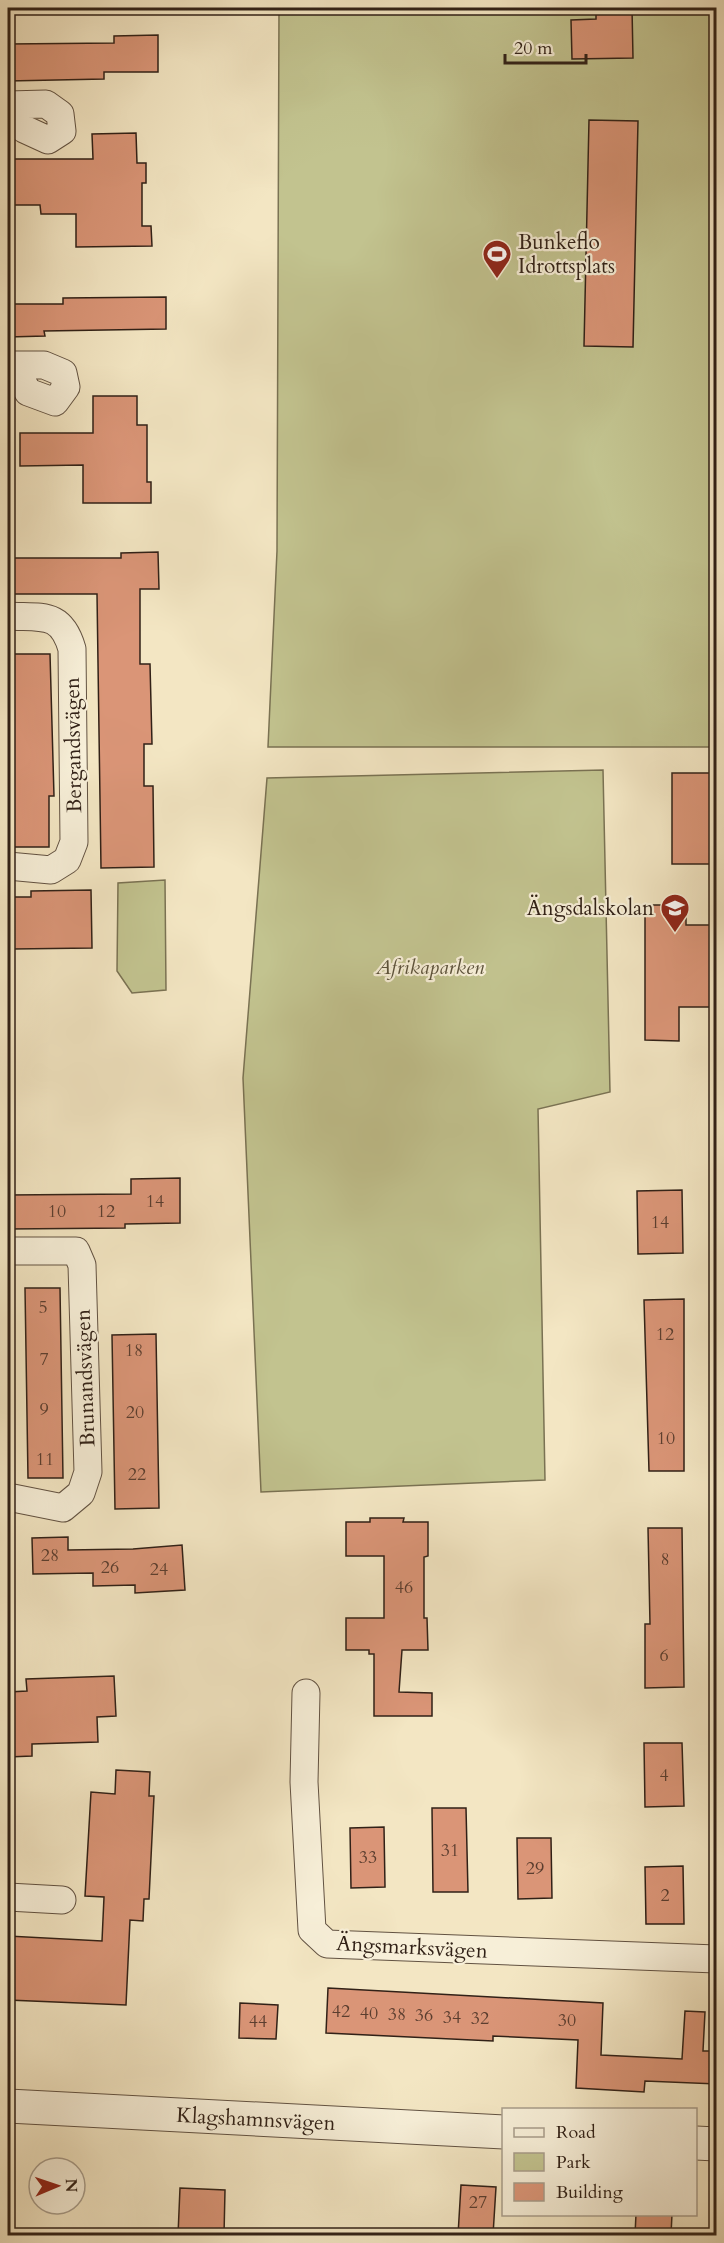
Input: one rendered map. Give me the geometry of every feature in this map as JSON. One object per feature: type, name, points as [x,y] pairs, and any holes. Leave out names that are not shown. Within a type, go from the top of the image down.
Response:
[{"type":"street","name":"Bergandsvägen","points":[[8,616],[54,619],[66,631],[72,649],[74,842],[67,860],[51,870],[8,867]]},
{"type":"street","name":"Brunandsvägen","points":[[8,1251],[76,1251],[82,1265],[88,1472],[81,1493],[63,1508],[8,1497]]},
{"type":"street","name":"Ängsmarksvägen","points":[[306,1693],[304,1782],[312,1930],[327,1944],[717,1959]]},
{"type":"street","points":[[8,1898],[62,1900]]},
{"type":"street","name":"Klagshamnsvägen","points":[[8,2106],[502,2132]]},
{"type":"street","points":[[697,2143],[717,2144]]},
{"type":"green space","name":"Bunkeflo Idrottsplats","points":[[279,8],[716,8],[716,747],[268,747],[277,551]]},
{"type":"green space","name":"Afrikaparken","points":[[603,770],[610,1092],[538,1109],[545,1480],[261,1492],[243,1078],[267,778]]},
{"type":"green space","points":[[165,880],[166,990],[132,993],[117,971],[118,883]]},
{"type":"building","points":[[596,8],[632,8],[633,58],[572,59],[571,20],[596,19]]},
{"type":"building","points":[[158,35],[158,72],[104,72],[104,79],[8,81],[8,44],[114,43],[114,36]]},
{"type":"building","points":[[589,120],[638,121],[633,347],[584,346]]},
{"type":"building","points":[[136,133],[137,163],[146,163],[146,183],[142,183],[142,226],[151,226],[152,246],[76,247],[76,214],[41,214],[40,205],[13,205],[13,159],[93,159],[92,134]]},
{"type":"building","points":[[166,297],[166,329],[44,331],[45,336],[8,337],[8,304],[63,304],[63,298]]},
{"type":"building","points":[[93,396],[137,396],[137,425],[147,425],[147,482],[151,482],[151,503],[83,503],[83,465],[20,466],[20,433],[93,433]]},
{"type":"building","points":[[158,552],[159,589],[140,589],[140,664],[150,664],[152,744],[144,744],[144,786],[153,786],[154,867],[101,868],[97,594],[8,594],[8,558],[121,558],[121,553]]},
{"type":"building","points":[[13,654],[50,654],[54,796],[49,796],[49,847],[8,847],[8,672],[13,672]]},
{"type":"building","points":[[672,773],[717,773],[717,864],[672,864]]},
{"type":"building","points":[[91,890],[92,948],[13,949],[13,940],[8,940],[8,897],[31,897],[31,891]]},
{"type":"building","points":[[645,905],[686,905],[686,925],[717,925],[717,1007],[679,1007],[679,1041],[645,1040]]},
{"type":"building","points":[[180,1178],[180,1223],[125,1224],[125,1228],[8,1229],[8,1195],[131,1194],[131,1179]]},
{"type":"building","points":[[682,1190],[683,1253],[638,1254],[637,1191]]},
{"type":"building","points":[[25,1288],[60,1288],[63,1478],[28,1478]]},
{"type":"building","points":[[684,1299],[684,1471],[649,1471],[644,1300]]},
{"type":"building","points":[[156,1334],[159,1508],[115,1509],[112,1335]]},
{"type":"building","points":[[370,1518],[404,1518],[403,1522],[428,1522],[428,1556],[424,1557],[424,1618],[427,1618],[428,1650],[402,1650],[399,1692],[432,1693],[432,1716],[374,1716],[374,1654],[369,1654],[369,1650],[346,1650],[346,1618],[384,1618],[384,1556],[346,1556],[346,1522],[370,1522]]},
{"type":"building","points":[[648,1528],[682,1528],[684,1687],[645,1688],[645,1624],[650,1624]]},
{"type":"building","points":[[68,1537],[68,1550],[133,1549],[182,1545],[185,1590],[135,1593],[135,1585],[93,1586],[93,1573],[33,1574],[32,1538]]},
{"type":"building","points":[[114,1676],[116,1716],[97,1717],[98,1742],[32,1744],[32,1756],[8,1757],[8,1692],[27,1691],[26,1679]]},
{"type":"building","points":[[644,1743],[682,1743],[684,1806],[645,1807]]},
{"type":"building","points":[[116,1770],[150,1772],[149,1796],[154,1796],[149,1899],[144,1899],[143,1921],[130,1920],[126,2005],[8,2000],[8,1936],[102,1941],[104,1897],[85,1896],[91,1792],[115,1794]]},
{"type":"building","points":[[432,1808],[466,1808],[468,1892],[433,1892]]},
{"type":"building","points":[[384,1827],[385,1887],[351,1888],[350,1828]]},
{"type":"building","points":[[517,1838],[551,1838],[552,1898],[518,1899]]},
{"type":"building","points":[[683,1866],[684,1924],[646,1924],[645,1867]]},
{"type":"building","points":[[328,1988],[603,2003],[601,2055],[682,2059],[685,2011],[705,2012],[703,2051],[717,2051],[717,2084],[645,2081],[644,2092],[576,2088],[578,2040],[493,2036],[493,2041],[326,2033]]},
{"type":"building","points":[[240,2003],[278,2005],[276,2039],[239,2038]]},
{"type":"building","points":[[461,2185],[496,2187],[493,2235],[458,2235]]},
{"type":"building","points":[[180,2188],[225,2190],[224,2235],[178,2235]]},
{"type":"building","points":[[636,2216],[672,2216],[671,2235],[635,2235]]},
{"type":"place","name":"Bunkeflo Idrottsplats","points":[[497,280]]},
{"type":"place","name":"Ängsdalskolan","points":[[675,934]]}]
